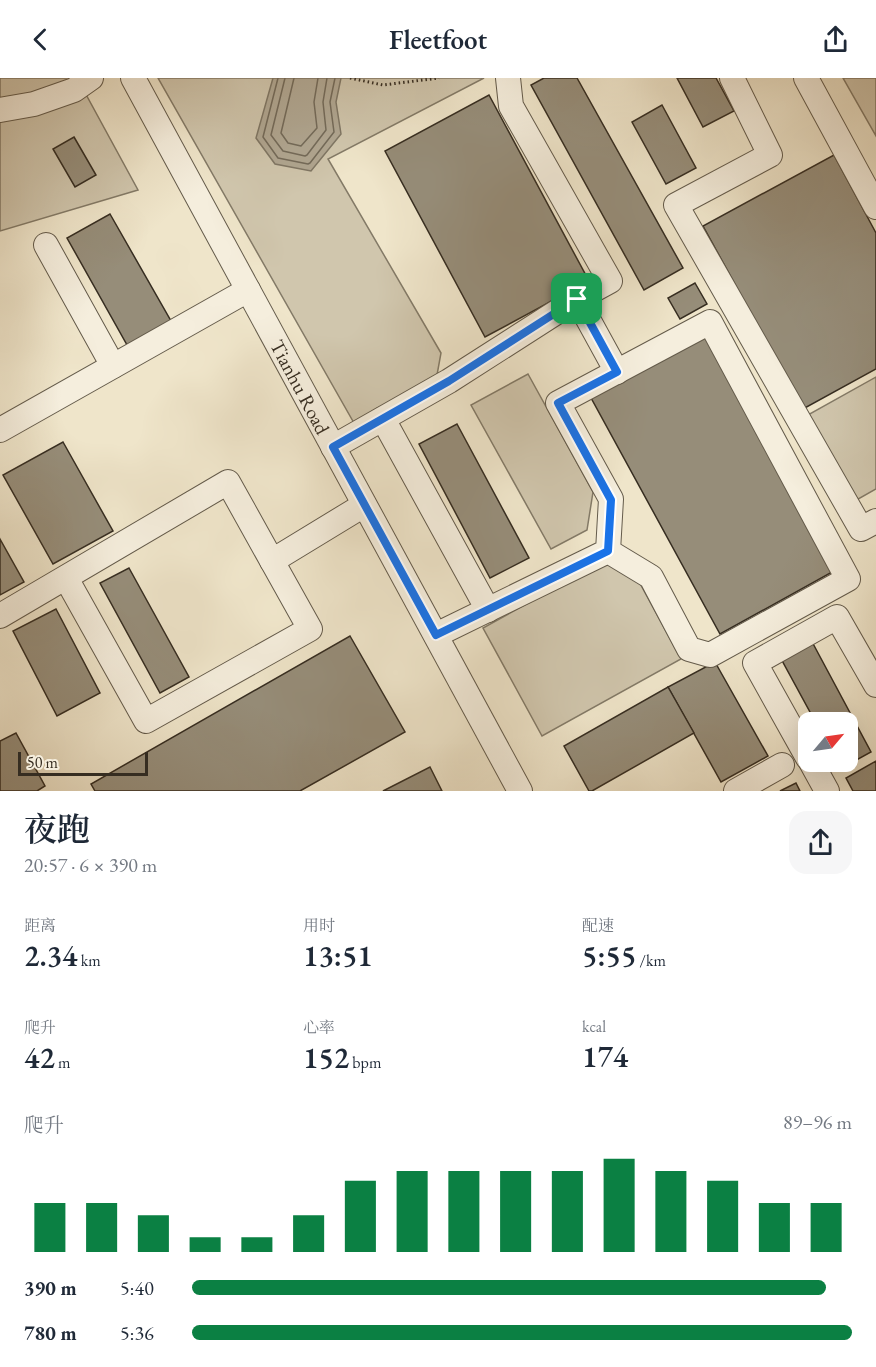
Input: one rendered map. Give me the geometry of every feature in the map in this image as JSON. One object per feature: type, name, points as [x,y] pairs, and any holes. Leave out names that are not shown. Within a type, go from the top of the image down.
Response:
[{"type":"street","points":[[0,110],[34,104],[74,90],[91,78]]},
{"type":"street","name":"Tianhu Road","points":[[133,78],[520,791]]},
{"type":"street","points":[[333,447],[449,381],[577,299],[610,281],[511,106],[508,78]]},
{"type":"street","points":[[732,78],[770,155],[676,205],[861,530],[876,521]]},
{"type":"street","points":[[806,78],[876,207]]},
{"type":"street","points":[[46,245],[113,366]]},
{"type":"street","points":[[0,430],[248,290]]},
{"type":"street","points":[[577,299],[617,372]]},
{"type":"street","points":[[710,322],[848,579],[710,655],[689,650],[651,577],[608,551],[611,500],[558,403],[710,322]]},
{"type":"street","points":[[383,419],[488,610]]},
{"type":"street","points":[[0,616],[228,482],[310,629],[146,721],[66,578]]},
{"type":"street","points":[[272,561],[364,505]]},
{"type":"street","points":[[436,635],[608,551]]},
{"type":"street","points":[[798,740],[755,663],[837,617],[876,685]]},
{"type":"street","points":[[736,791],[782,765]]},
{"type":"street","points":[[817,772],[827,791]]},
{"type":"path","points":[[350,78],[383,85],[439,78]]},
{"type":"shaded area","points":[[0,78],[77,78],[138,190],[0,231]]},
{"type":"shaded area","points":[[158,78],[484,78],[328,159],[441,353],[437,375],[354,423]]},
{"type":"shaded area","points":[[843,78],[876,78],[876,136]]},
{"type":"shaded area","points":[[528,374],[593,492],[587,530],[551,549],[471,405]]},
{"type":"shaded area","points":[[876,377],[876,489],[853,502],[806,416]]},
{"type":"shaded area","points":[[603,562],[637,578],[681,659],[542,736],[483,628]]},
{"type":"water","points":[[273,78],[341,78],[336,102],[341,134],[311,171],[275,164],[256,138]]},
{"type":"building","points":[[544,78],[577,78],[683,268],[644,290],[531,85]]},
{"type":"building","points":[[677,78],[716,78],[734,111],[703,127]]},
{"type":"building","points":[[489,95],[589,281],[485,337],[385,151]]},
{"type":"building","points":[[662,105],[696,168],[666,184],[632,122]]},
{"type":"building","points":[[74,137],[96,175],[75,187],[53,149]]},
{"type":"building","points":[[834,155],[876,233],[876,369],[803,409],[703,226]]},
{"type":"building","points":[[110,214],[175,328],[131,352],[67,238]]},
{"type":"building","points":[[695,283],[707,304],[680,319],[668,298]]},
{"type":"building","points":[[704,334],[834,571],[720,634],[590,396]]},
{"type":"building","points":[[457,424],[529,558],[490,578],[419,444]]},
{"type":"building","points":[[63,442],[113,531],[53,564],[3,475]]},
{"type":"building","points":[[0,539],[24,582],[0,595]]},
{"type":"building","points":[[129,568],[189,677],[160,693],[100,583]]},
{"type":"building","points":[[56,609],[100,693],[57,716],[13,631]]},
{"type":"building","points":[[350,636],[405,732],[300,791],[95,791],[91,784]]},
{"type":"building","points":[[810,638],[850,712],[810,712],[779,655]]},
{"type":"building","points":[[715,662],[768,756],[721,782],[668,687]]},
{"type":"building","points":[[668,687],[694,733],[589,791],[564,746]]},
{"type":"building","points":[[858,728],[871,752],[858,759]]},
{"type":"building","points":[[16,733],[45,786],[37,791],[0,791],[0,741]]},
{"type":"building","points":[[876,761],[876,791],[853,791],[846,778]]},
{"type":"building","points":[[430,767],[442,791],[383,791]]},
{"type":"building","points":[[796,783],[800,791],[780,791]]},
{"type":"route","points":[[577,299],[617,372],[558,403],[611,500],[608,551],[436,635],[333,447],[449,381],[577,299]]}]
